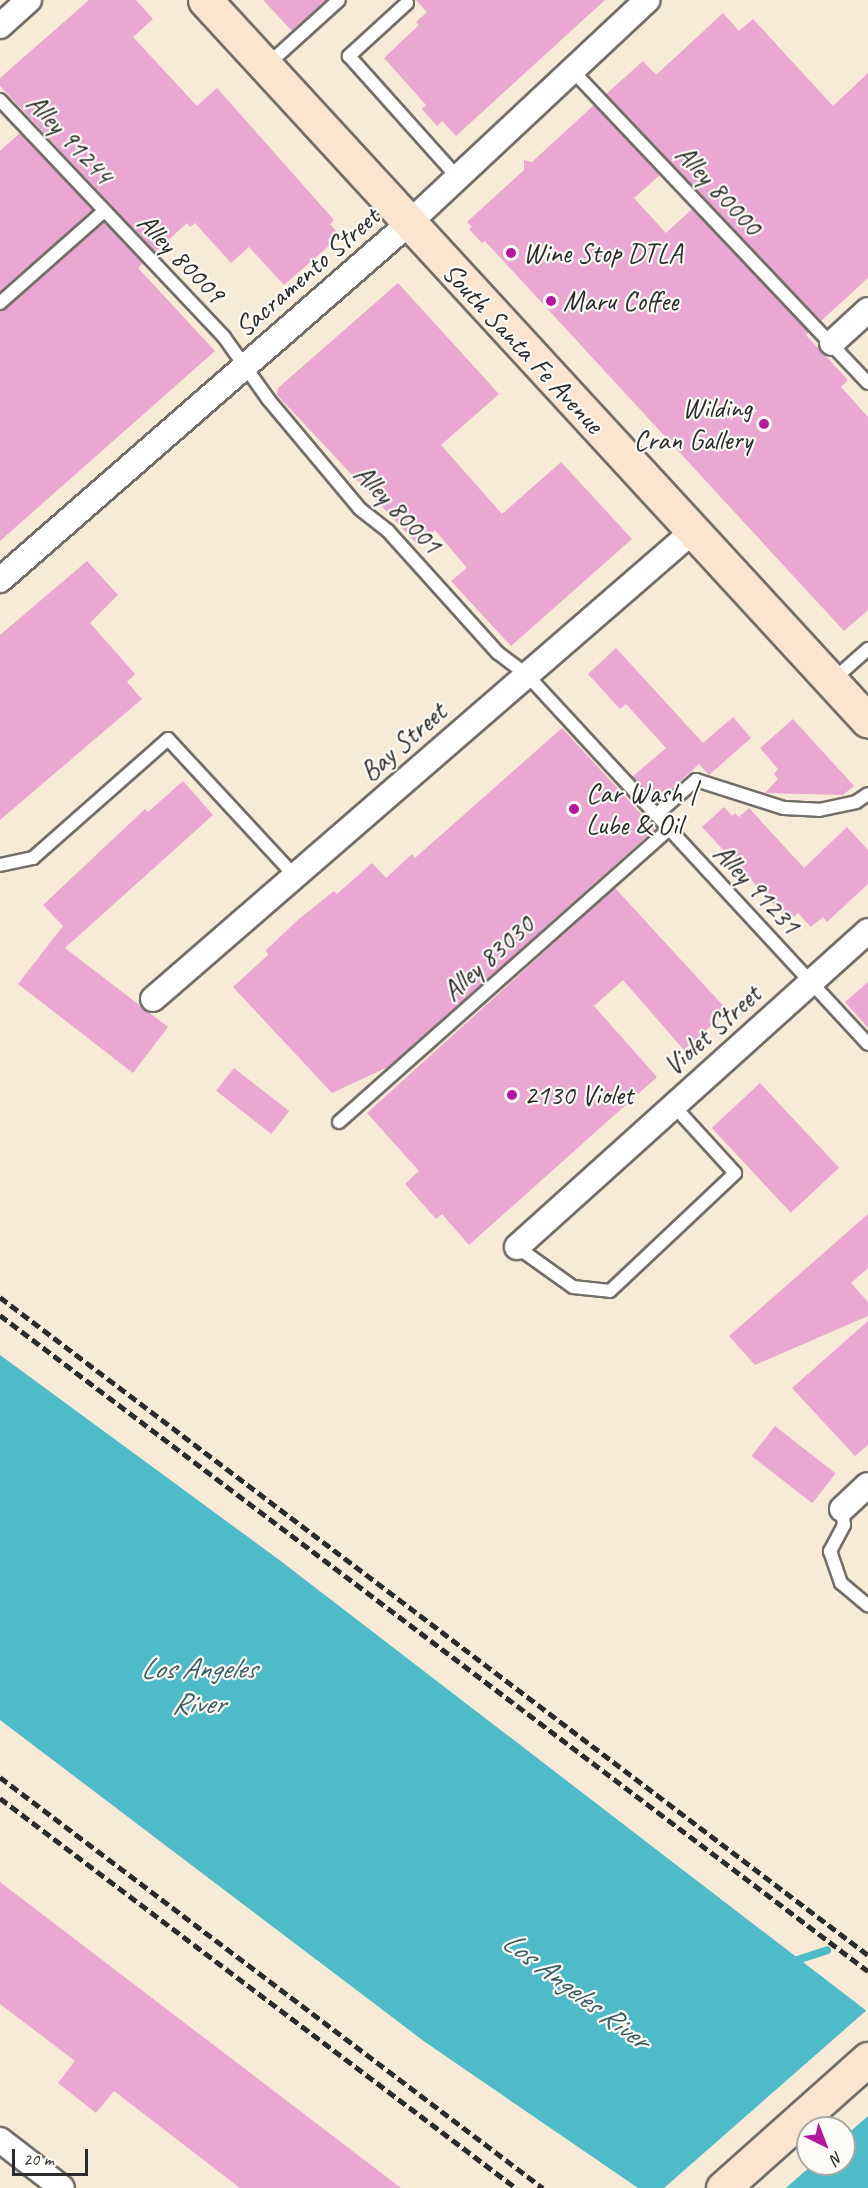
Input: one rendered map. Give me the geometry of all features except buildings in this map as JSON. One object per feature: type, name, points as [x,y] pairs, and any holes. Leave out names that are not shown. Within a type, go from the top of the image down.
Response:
[{"type":"main road","name":"South Santa Fe Avenue","points":[[205,0],[408,224],[868,721]]},
{"type":"main road","points":[[723,2188],[868,2059]]},
{"type":"street","points":[[0,26],[29,0]]},
{"type":"street","name":"Sacramento Street","points":[[0,580],[408,224],[646,0]]},
{"type":"street","points":[[832,343],[868,310]]},
{"type":"street","name":"Bay Street","points":[[153,999],[693,531]]},
{"type":"street","name":"Violet Street","points":[[517,1247],[868,931]]},
{"type":"street","points":[[842,1509],[868,1485]]},
{"type":"street","points":[[0,2140],[62,2188]]},
{"type":"lane","points":[[265,66],[339,0]]},
{"type":"lane","points":[[407,3],[349,56],[457,177]]},
{"type":"lane","name":"Alley 80000","points":[[571,69],[868,383]]},
{"type":"lane","name":"Alley 91244","points":[[0,100],[104,212]]},
{"type":"lane","points":[[0,303],[104,212]]},
{"type":"lane","name":"Alley 80009","points":[[104,212],[224,337],[245,366]]},
{"type":"lane","name":"Alley 80001","points":[[245,366],[268,399],[360,509],[388,531],[498,653],[527,675],[656,815]]},
{"type":"lane","points":[[831,681],[868,649]]},
{"type":"lane","points":[[0,865],[33,858],[168,739],[294,875]]},
{"type":"lane","points":[[656,815],[696,780],[784,808],[819,810],[856,802],[868,794]]},
{"type":"lane","name":"Alley 91231","points":[[656,815],[868,1044]]},
{"type":"lane","name":"Alley 83030","points":[[339,1122],[669,830]]},
{"type":"lane","points":[[517,1247],[573,1287],[610,1291],[735,1173],[673,1105]]},
{"type":"lane","points":[[842,1509],[844,1525],[830,1551],[841,1583],[868,1606]]},
{"type":"water","name":"Los Angeles River","points":[[0,1355],[278,1559],[868,2012],[868,2188],[638,2188],[425,2042],[0,1720]]},
{"type":"pier","points":[[868,2009],[868,2116],[856,2126],[856,2116],[796,2116],[796,2176],[800,2176],[786,2188],[664,2188]]},
{"type":"waterway","points":[[791,1962],[827,1950]]},
{"type":"railway","points":[[0,1297],[868,1955]]},
{"type":"railway","points":[[0,1315],[868,1971]]},
{"type":"railway","points":[[0,1777],[543,2188]]},
{"type":"railway","points":[[0,1798],[516,2188]]},
{"type":"place","name":"Wine Stop DTLA","points":[[511,253]]},
{"type":"place","name":"Maru Coffee","points":[[551,301]]},
{"type":"place","name":"Wilding Cran Gallery","points":[[764,424]]},
{"type":"place","name":"Car Wash | Lube & Oil","points":[[574,809]]},
{"type":"place","name":"2130 Violet","points":[[512,1095]]}]
